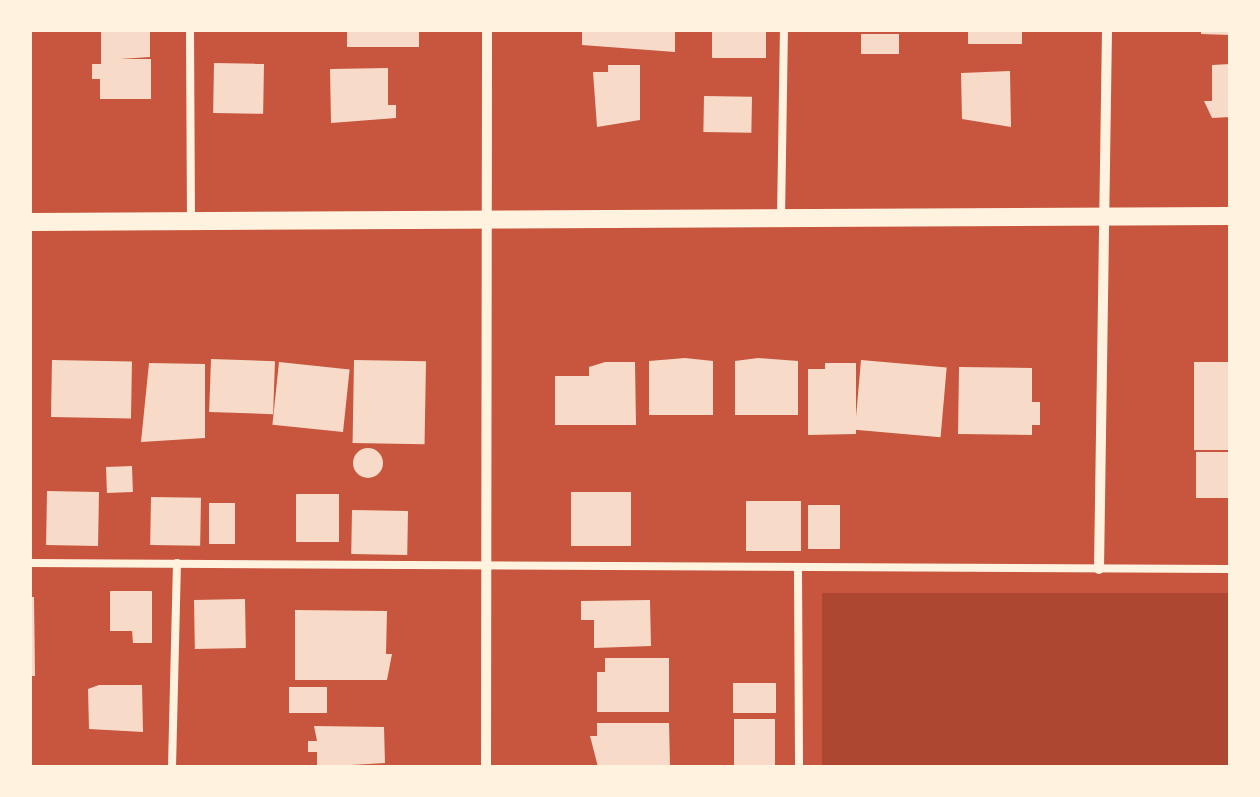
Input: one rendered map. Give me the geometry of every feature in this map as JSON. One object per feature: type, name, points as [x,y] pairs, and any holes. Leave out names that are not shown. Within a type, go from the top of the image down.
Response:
[{"type":"street","points":[[486,767],[487,30]]},
{"type":"street","points":[[1099,569],[1100,216],[1107,30]]},
{"type":"street","points":[[30,222],[1230,216]]},
{"type":"lane","points":[[190,30],[191,221]]},
{"type":"lane","points":[[781,218],[784,30]]},
{"type":"lane","points":[[172,767],[177,563]]},
{"type":"lane","points":[[30,564],[486,570],[1230,569]]},
{"type":"lane","points":[[798,569],[799,767]]},
{"type":"shaded area","points":[[822,593],[1230,593],[1230,767],[822,767]]},
{"type":"building","points":[[101,30],[150,30],[150,57],[120,59],[151,59],[151,99],[100,99],[100,79],[92,79],[92,64],[101,64]]},
{"type":"building","points":[[347,30],[419,30],[419,47],[347,47]]},
{"type":"building","points":[[582,30],[675,30],[675,52],[582,45]]},
{"type":"building","points":[[712,30],[766,30],[766,58],[712,58]]},
{"type":"building","points":[[968,30],[1022,30],[1022,44],[968,44]]},
{"type":"building","points":[[1201,30],[1230,30],[1230,35],[1201,34]]},
{"type":"building","points":[[861,34],[899,34],[899,54],[861,54]]},
{"type":"building","points":[[214,63],[264,64],[263,114],[213,113]]},
{"type":"building","points":[[1230,64],[1230,117],[1212,118],[1204,101],[1212,101],[1212,65]]},
{"type":"building","points":[[608,65],[640,65],[640,120],[597,127],[593,72],[608,72]]},
{"type":"building","points":[[388,68],[388,105],[396,105],[396,118],[331,123],[330,69]]},
{"type":"building","points":[[1010,71],[1011,127],[962,119],[961,73]]},
{"type":"building","points":[[704,96],[752,97],[751,133],[703,132]]},
{"type":"building","points":[[211,359],[275,361],[273,414],[209,412]]},
{"type":"building","points":[[52,360],[132,361],[131,418],[51,417]]},
{"type":"building","points":[[354,360],[426,361],[425,444],[353,443]]},
{"type":"building","points":[[861,360],[947,367],[941,437],[855,430]]},
{"type":"building","points":[[649,361],[713,361],[713,415],[649,415]]},
{"type":"building","points":[[735,361],[798,361],[798,415],[735,415]]},
{"type":"building","points":[[279,362],[350,369],[343,432],[272,425]]},
{"type":"building","points":[[605,362],[635,362],[636,425],[555,425],[555,376],[589,376],[589,367]]},
{"type":"building","points":[[1194,362],[1230,362],[1230,450],[1194,450]]},
{"type":"building","points":[[149,363],[205,364],[205,438],[141,442]]},
{"type":"building","points":[[825,363],[856,363],[856,434],[808,435],[808,369],[825,369]]},
{"type":"building","points":[[959,367],[1032,368],[1032,402],[1040,402],[1040,425],[1032,425],[1032,435],[958,434]]},
{"type":"building","points":[[368,448],[379,452],[383,463],[379,474],[368,478],[357,474],[353,463],[357,452]]},
{"type":"building","points":[[1196,452],[1230,452],[1230,498],[1196,498]]},
{"type":"building","points":[[132,466],[133,492],[107,493],[106,467]]},
{"type":"building","points":[[47,491],[99,492],[98,546],[46,545]]},
{"type":"building","points":[[571,492],[631,492],[631,546],[571,546]]},
{"type":"building","points":[[296,494],[339,494],[339,542],[296,542]]},
{"type":"building","points":[[151,497],[201,498],[200,546],[150,545]]},
{"type":"building","points":[[746,501],[801,501],[801,551],[746,551]]},
{"type":"building","points":[[209,503],[235,503],[235,544],[209,544]]},
{"type":"building","points":[[808,505],[840,505],[840,549],[808,549]]},
{"type":"building","points":[[352,510],[408,511],[407,555],[351,554]]},
{"type":"building","points":[[110,591],[152,591],[152,643],[133,643],[132,631],[110,631]]},
{"type":"building","points":[[30,597],[34,597],[35,676],[30,676]]},
{"type":"building","points":[[245,599],[246,648],[195,649],[194,600]]},
{"type":"building","points":[[650,600],[651,646],[594,648],[594,620],[581,620],[581,601]]},
{"type":"building","points":[[295,610],[387,611],[386,654],[392,654],[387,680],[295,680]]},
{"type":"building","points":[[605,658],[669,658],[669,712],[597,712],[597,672],[605,672]]},
{"type":"building","points":[[733,683],[776,683],[776,713],[733,713]]},
{"type":"building","points":[[99,685],[142,685],[143,732],[89,729],[88,689]]},
{"type":"building","points":[[289,687],[327,687],[327,713],[289,713]]},
{"type":"building","points":[[734,719],[775,719],[775,767],[734,767]]},
{"type":"building","points":[[597,723],[669,723],[670,765],[598,767],[590,736],[597,736]]},
{"type":"building","points":[[314,726],[384,727],[385,763],[317,767],[317,752],[308,752],[308,741],[317,741]]}]
